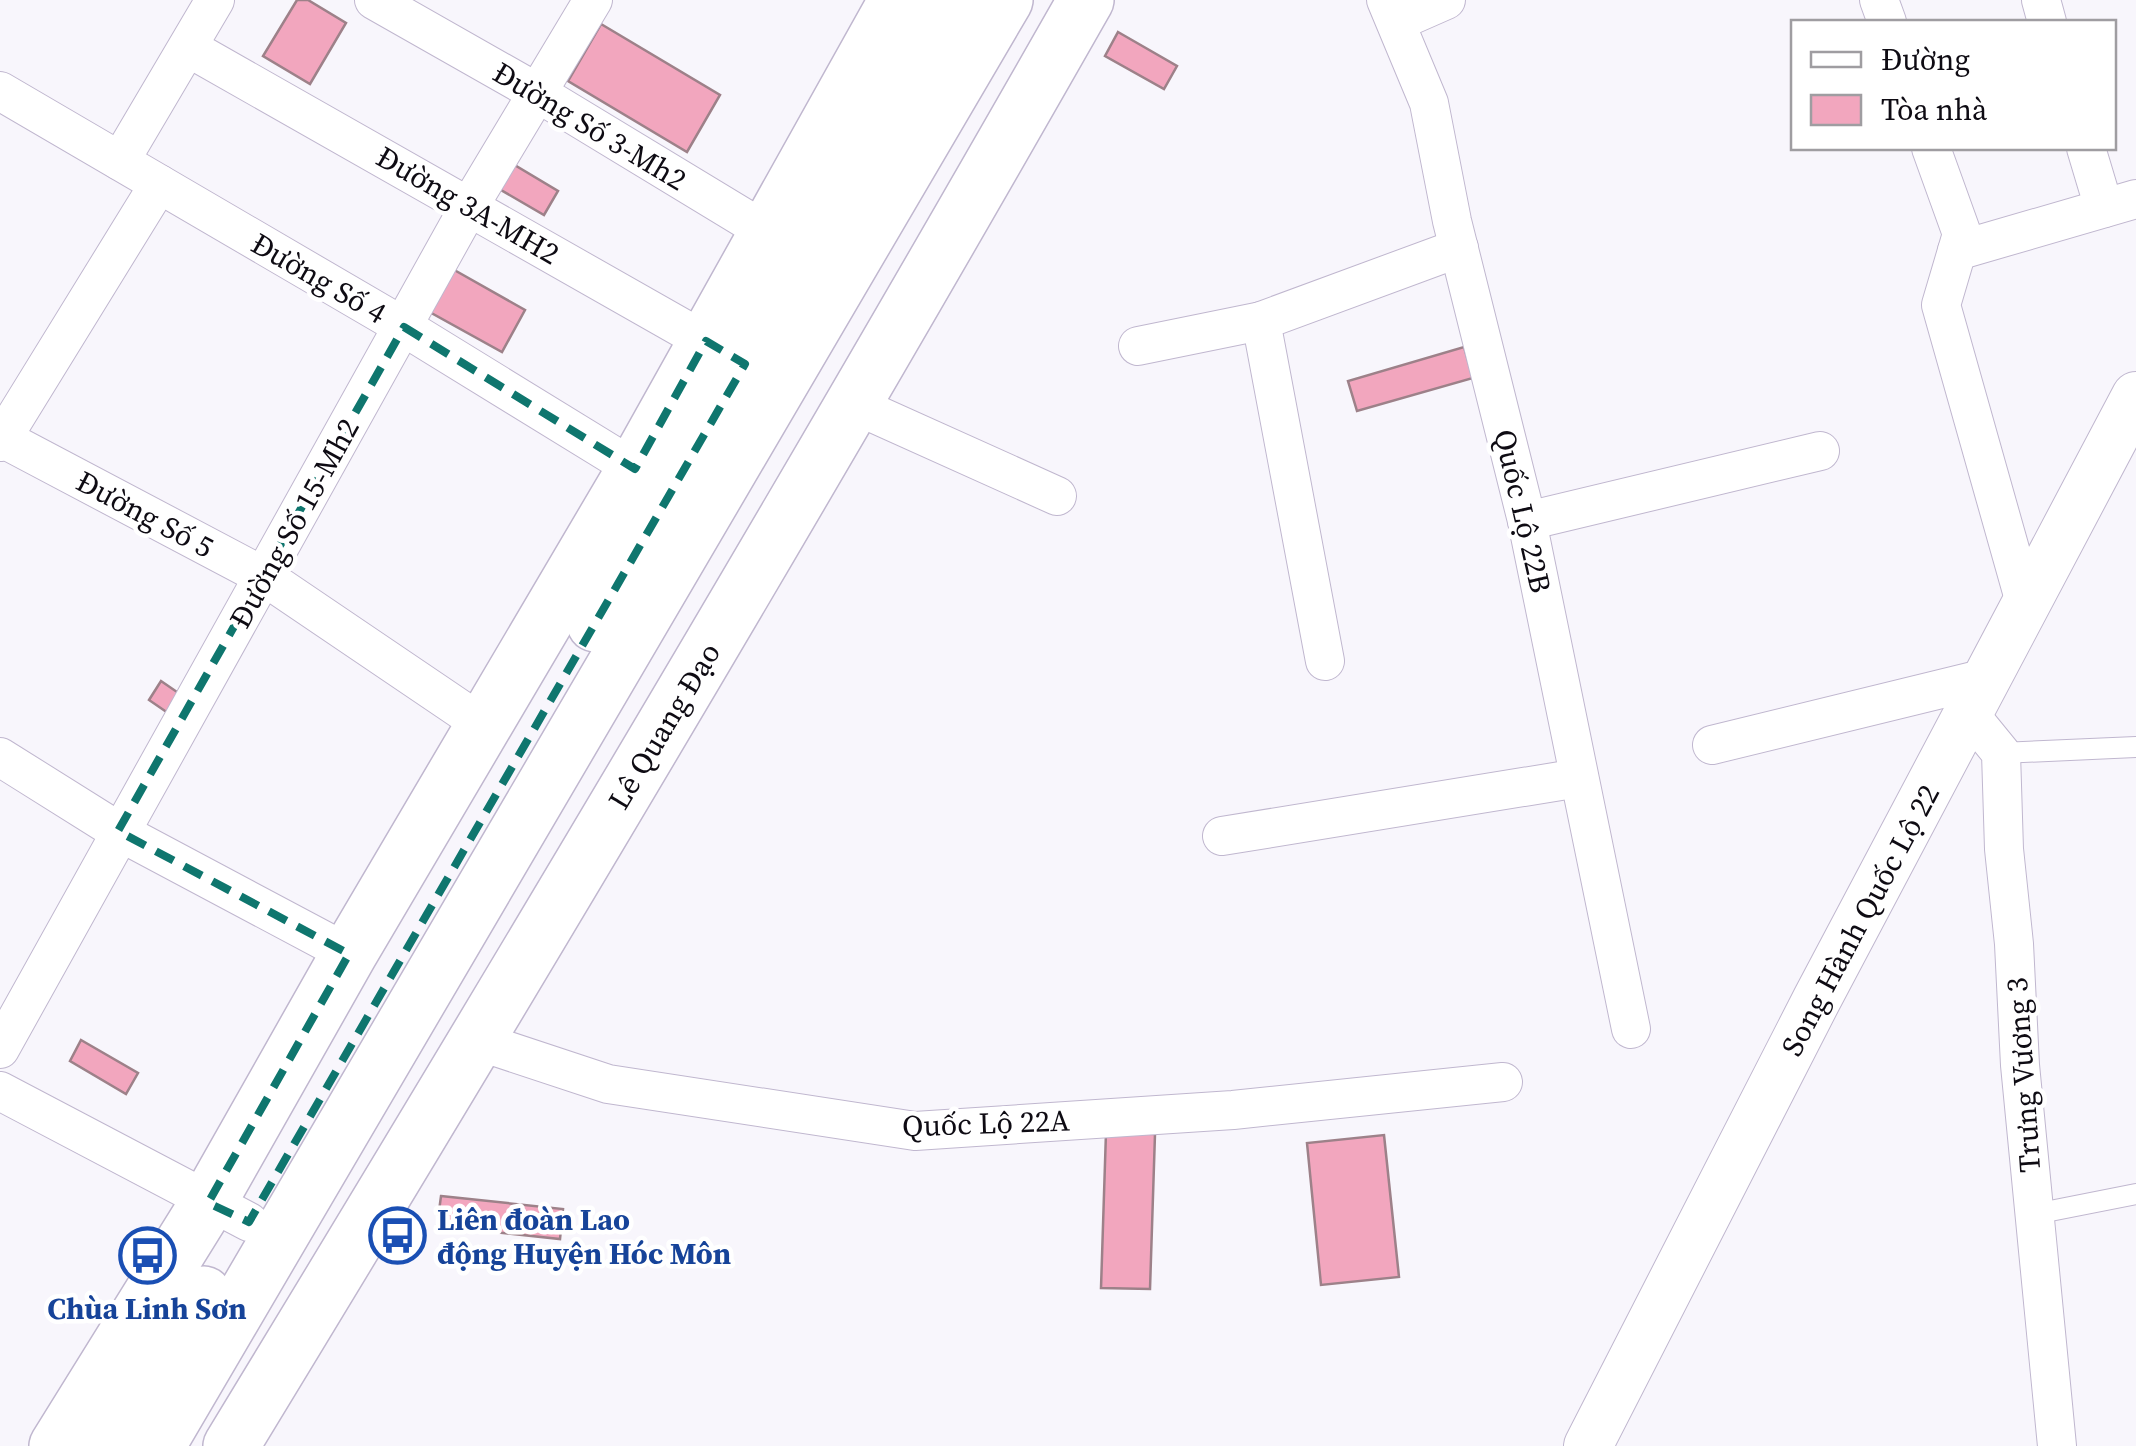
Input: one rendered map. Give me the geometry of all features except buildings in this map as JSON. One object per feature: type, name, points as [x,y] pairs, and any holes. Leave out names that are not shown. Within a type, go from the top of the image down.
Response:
[{"type":"highway","points":[[787,244],[897,0]]},
{"type":"highway","points":[[57,1446],[228,1213],[787,244],[948,0]]},
{"type":"highway","points":[[157,1446],[1005,0]]},
{"type":"highway","name":"Lê Quang Đạo","points":[[230,1446],[478,1041],[855,406],[1086,0]]},
{"type":"highway","points":[[109,1446],[228,1213],[350,954],[635,468],[726,352]]},
{"type":"street","points":[[120,161],[216,0]]},
{"type":"street","name":"Đường Số 3-Mh2","points":[[374,0],[536,92],[787,244]]},
{"type":"street","name":"Đường Số 15-Mh2","points":[[0,1048],[470,206],[594,0]]},
{"type":"street","points":[[1391,11],[1446,0]]},
{"type":"street","name":"Quốc Lộ 22B","points":[[1391,11],[1429,103],[1459,248],[1527,521],[1632,1029]]},
{"type":"street","name":"Đường 3A-MH2","points":[[190,48],[726,352]]},
{"type":"street","name":"Đường Số 4","points":[[0,91],[404,327],[635,468]]},
{"type":"street","points":[[1932,150],[1962,234],[1941,305],[2026,606]]},
{"type":"street","points":[[1957,251],[2120,204],[2087,150]]},
{"type":"street","points":[[1,439],[158,184]]},
{"type":"street","points":[[1138,346],[1262,321],[1459,248]]},
{"type":"street","points":[[1262,321],[1325,661]]},
{"type":"street","name":"Song Hành Quốc Lộ 22","points":[[1588,1446],[1817,999],[2136,396]]},
{"type":"street","points":[[855,406],[1057,496]]},
{"type":"street","name":"Đường Số 5","points":[[1,439],[265,577],[485,726]]},
{"type":"street","points":[[1527,521],[1820,452]]},
{"type":"street","points":[[1712,745],[1980,696],[2000,753]]},
{"type":"street","name":"Trưng Vương 3","points":[[2000,753],[2004,849],[2034,1214],[2057,1446]]},
{"type":"street","points":[[0,756],[118,831],[350,954]]},
{"type":"street","points":[[1222,836],[1579,778]]},
{"type":"street","name":"Quốc Lộ 22A","points":[[478,1041],[608,1084],[915,1131],[1232,1110],[1503,1082]]},
{"type":"street","points":[[0,1091],[228,1213]]},
{"type":"lane","points":[[2000,753],[2136,747]]},
{"type":"lane","points":[[2034,1214],[2136,1194]]},
{"type":"highlighted area","points":[[404,327],[635,469],[706,341],[745,364],[249,1222],[208,1203],[349,954],[118,831]]},
{"type":"place","name":"Liên đoàn Lao động Huyện Hóc Môn","points":[[398,1236]]},
{"type":"place","name":"Chùa Linh Sơn","points":[[147,1256]]}]
